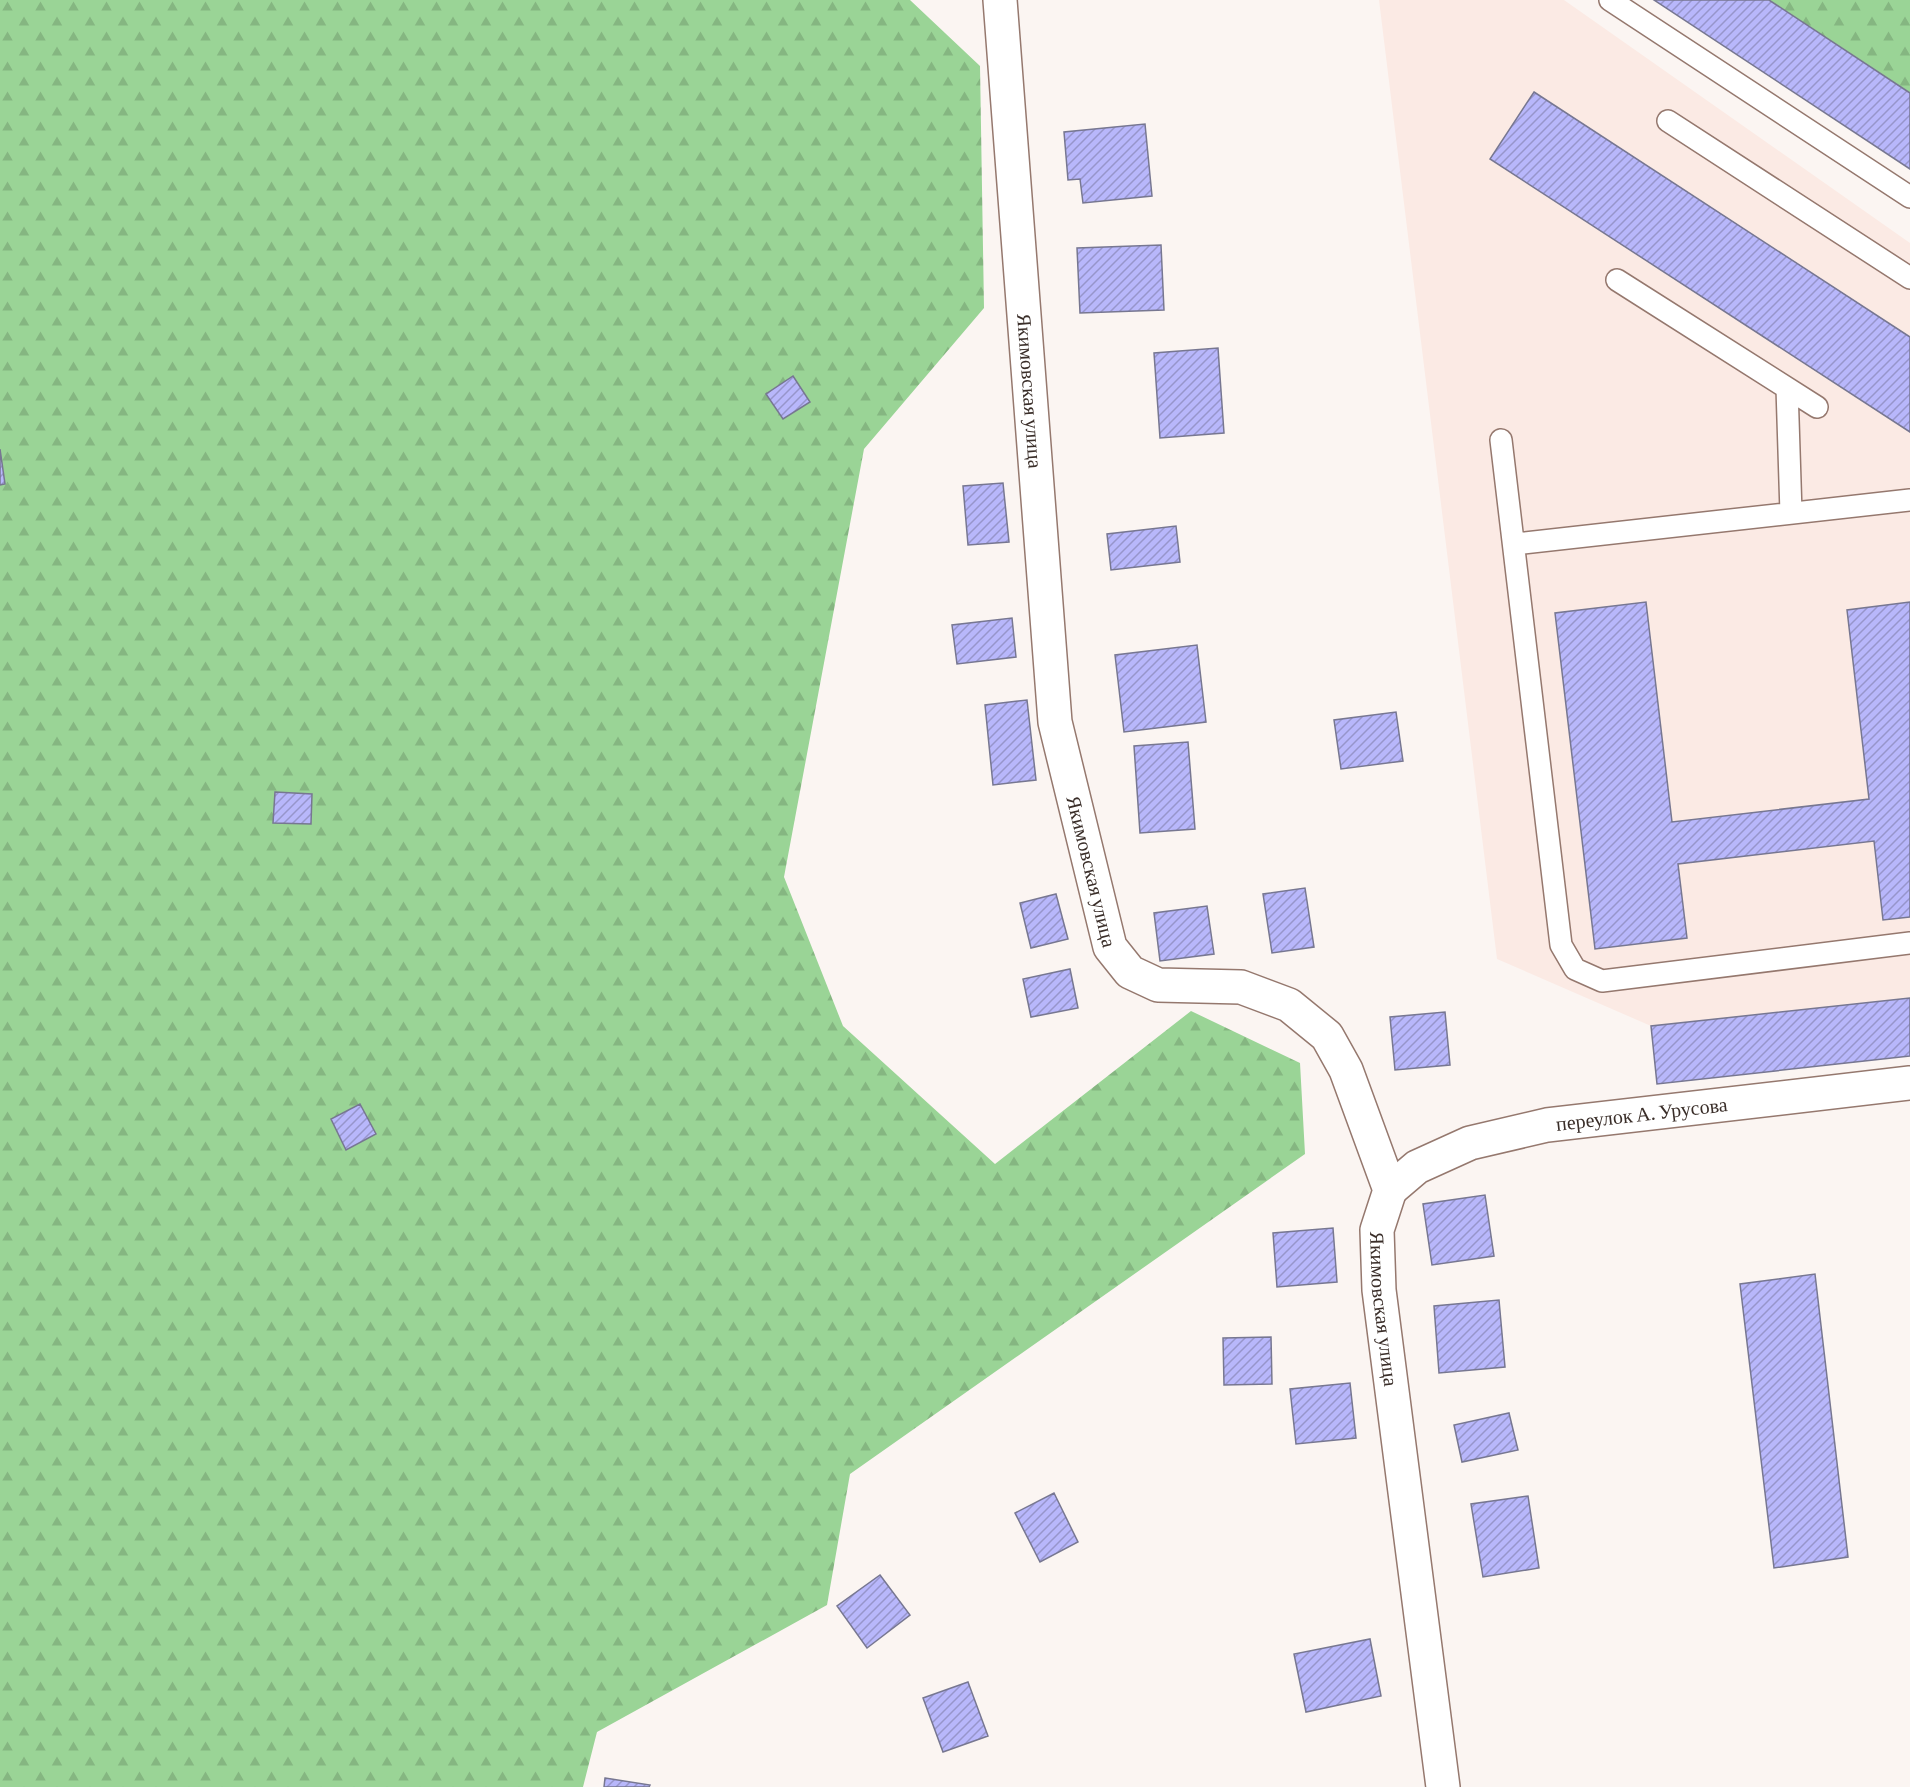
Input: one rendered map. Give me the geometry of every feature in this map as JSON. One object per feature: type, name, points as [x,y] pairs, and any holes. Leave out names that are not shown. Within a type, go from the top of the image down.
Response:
[{"type":"street","name":"Якимовская улица","points":[[1000,0],[1055,722],[1110,947],[1130,972],[1158,985],[1241,987],[1289,1005],[1327,1035],[1346,1070],[1390,1190],[1377,1230],[1379,1290],[1443,1787]]},
{"type":"street","name":"переулок А. Урусова","points":[[1390,1190],[1417,1167],[1470,1143],[1547,1125],[1910,1083]]},
{"type":"lane","points":[[1610,0],[1910,197]]},
{"type":"lane","points":[[1668,121],[1910,278]]},
{"type":"lane","points":[[1617,280],[1817,407]]},
{"type":"lane","points":[[1787,388],[1791,513]]},
{"type":"lane","points":[[1501,440],[1561,945],[1575,969],[1602,981],[1910,943]]},
{"type":"lane","points":[[1515,544],[1910,500]]},
{"type":"shaded area","points":[[1379,0],[1564,0],[1910,243],[1910,1056],[1657,1084],[1651,1026],[1497,959]]},
{"type":"green space","points":[[0,0],[910,0],[980,66],[984,308],[864,449],[784,877],[843,1026],[995,1164],[1191,1011],[1300,1063],[1305,1154],[850,1474],[827,1605],[597,1732],[583,1787],[0,1787]]},
{"type":"green space","points":[[1769,0],[1910,0],[1910,93]]},
{"type":"building","points":[[1654,0],[1769,0],[1910,93],[1910,169]]},
{"type":"building","points":[[1534,92],[1910,337],[1910,432],[1490,159]]},
{"type":"building","points":[[1145,124],[1152,196],[1083,203],[1080,179],[1068,180],[1064,132]]},
{"type":"building","points":[[1161,245],[1164,310],[1080,313],[1077,248]]},
{"type":"building","points":[[1218,348],[1224,433],[1160,438],[1154,353]]},
{"type":"building","points":[[793,376],[810,402],[783,419],[766,394]]},
{"type":"building","points":[[0,449],[5,484],[0,485]]},
{"type":"building","points":[[1003,483],[1009,542],[968,545],[963,486]]},
{"type":"building","points":[[1176,526],[1180,562],[1111,570],[1107,534]]},
{"type":"building","points":[[1646,602],[1672,822],[1869,799],[1847,610],[1910,602],[1910,917],[1883,920],[1874,841],[1678,864],[1687,938],[1595,949],[1555,613]]},
{"type":"building","points":[[1012,618],[1016,657],[957,664],[952,625]]},
{"type":"building","points":[[1197,645],[1206,722],[1124,732],[1115,655]]},
{"type":"building","points":[[1027,700],[1036,780],[993,785],[985,705]]},
{"type":"building","points":[[1396,712],[1403,761],[1341,769],[1334,720]]},
{"type":"building","points":[[1188,742],[1195,829],[1140,833],[1134,746]]},
{"type":"building","points":[[275,792],[312,794],[311,824],[273,823]]},
{"type":"building","points":[[1305,888],[1314,947],[1272,953],[1263,894]]},
{"type":"building","points":[[1056,894],[1068,939],[1031,948],[1020,903]]},
{"type":"building","points":[[1207,906],[1214,954],[1160,961],[1154,913]]},
{"type":"building","points":[[1070,969],[1078,1008],[1031,1017],[1023,979]]},
{"type":"building","points":[[1910,998],[1910,1056],[1657,1084],[1651,1026]]},
{"type":"building","points":[[1445,1012],[1450,1065],[1395,1070],[1390,1017]]},
{"type":"building","points":[[360,1104],[376,1134],[346,1150],[331,1119]]},
{"type":"building","points":[[1485,1195],[1494,1256],[1432,1265],[1423,1204]]},
{"type":"building","points":[[1333,1228],[1337,1282],[1277,1287],[1273,1233]]},
{"type":"building","points":[[1815,1274],[1848,1557],[1774,1568],[1740,1284]]},
{"type":"building","points":[[1499,1300],[1505,1367],[1439,1373],[1434,1306]]},
{"type":"building","points":[[1271,1337],[1272,1384],[1224,1385],[1223,1338]]},
{"type":"building","points":[[1350,1383],[1356,1438],[1296,1444],[1290,1389]]},
{"type":"building","points":[[1509,1413],[1518,1450],[1462,1462],[1454,1425]]},
{"type":"building","points":[[1054,1493],[1078,1542],[1040,1562],[1015,1513]]},
{"type":"building","points":[[1528,1496],[1539,1568],[1483,1577],[1471,1504]]},
{"type":"building","points":[[880,1575],[910,1615],[867,1648],[837,1606]]},
{"type":"building","points":[[1370,1639],[1381,1696],[1306,1712],[1294,1654]]},
{"type":"building","points":[[968,1682],[988,1736],[943,1752],[923,1698]]},
{"type":"building","points":[[605,1778],[650,1785],[649,1787],[604,1787]]}]
